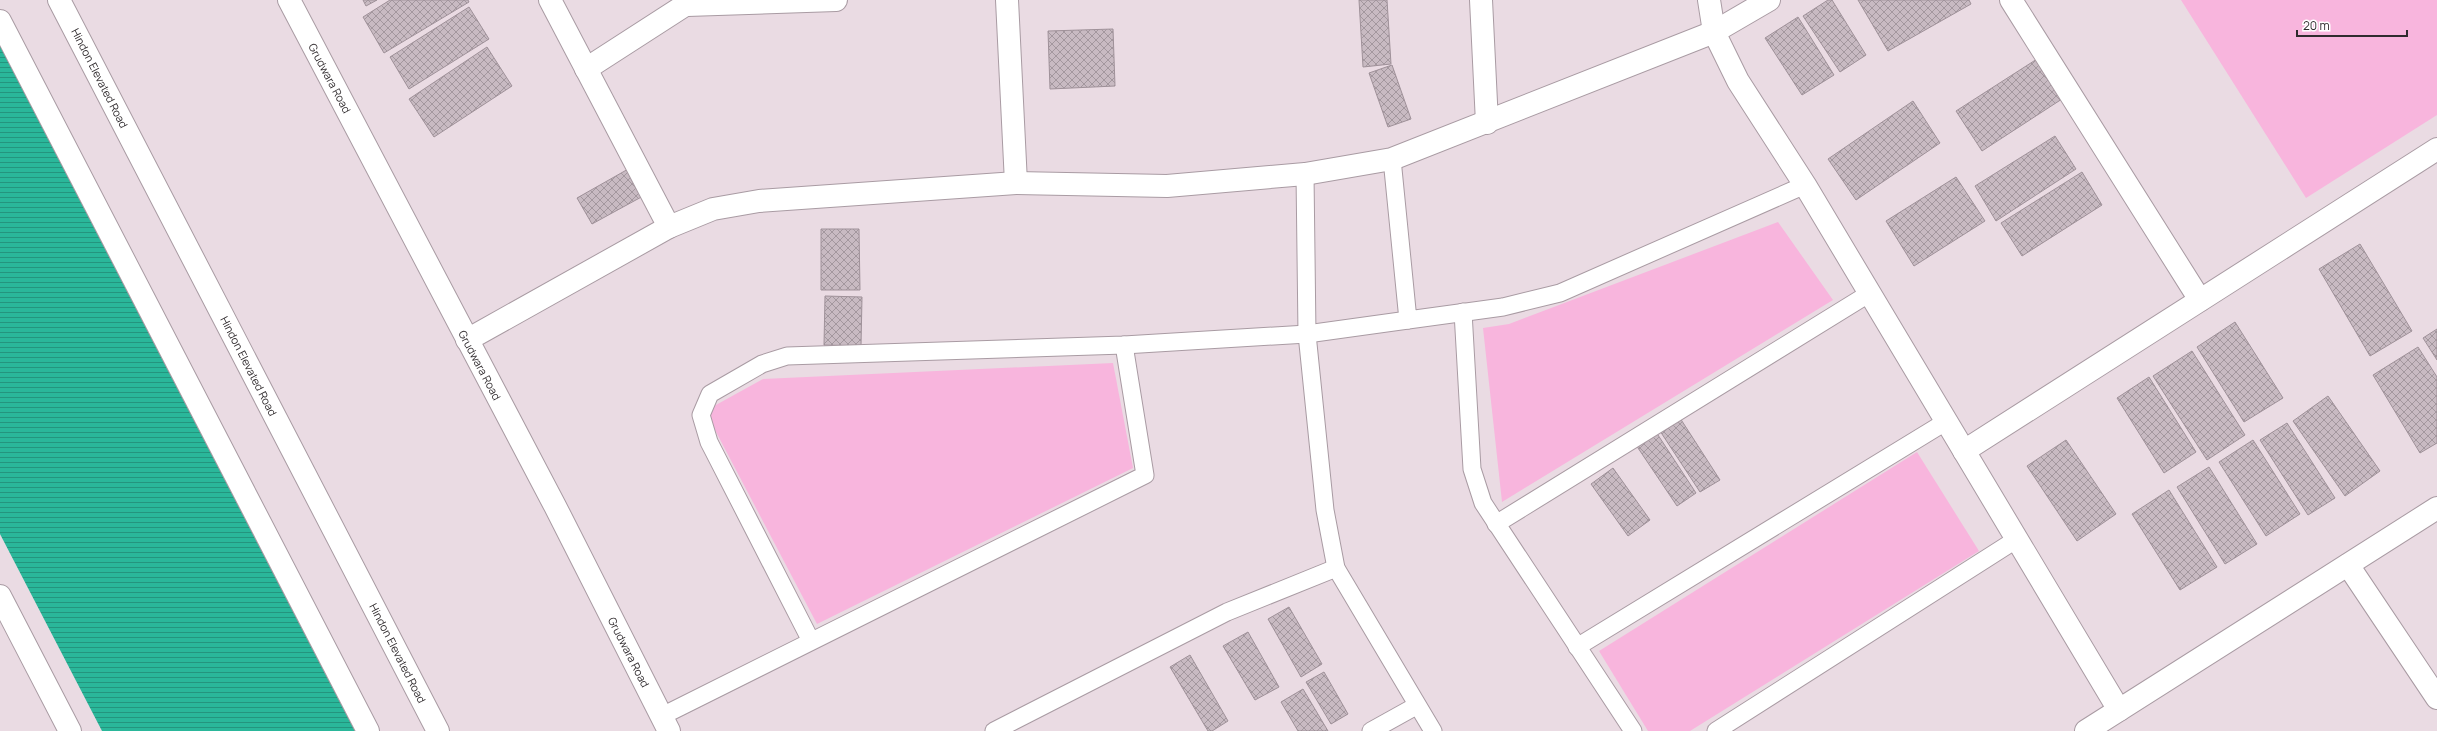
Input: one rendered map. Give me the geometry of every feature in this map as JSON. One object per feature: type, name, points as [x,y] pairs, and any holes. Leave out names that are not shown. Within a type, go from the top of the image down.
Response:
[{"type":"main road","name":"Hindon Elevated Road","points":[[59,0],[438,731]]},
{"type":"main road","name":"Grudwara Road","points":[[289,0],[665,723]]},
{"type":"main road","points":[[550,0],[669,227]]},
{"type":"main road","points":[[586,69],[690,3],[836,0]]},
{"type":"main road","points":[[1007,0],[1016,183]]},
{"type":"main road","points":[[1481,0],[1487,123]]},
{"type":"main road","points":[[1709,0],[1714,32],[1738,82],[1805,185],[2119,710]]},
{"type":"main road","points":[[467,340],[669,227],[713,209],[759,201],[1016,183],[1167,186],[1305,174],[1392,159],[1487,123],[1714,32],[1769,0]]},
{"type":"main road","points":[[2011,0],[2200,300]]},
{"type":"main road","points":[[0,21],[368,731]]},
{"type":"main road","points":[[1964,451],[2437,149]]},
{"type":"main road","points":[[2086,731],[2437,508]]},
{"type":"main road","points":[[2348,564],[2437,698]]},
{"type":"main road","points":[[0,596],[70,731]]},
{"type":"lane","points":[[1392,159],[1408,320]]},
{"type":"lane","points":[[1305,174],[1308,334],[1325,510],[1336,568],[1416,706],[1433,731]]},
{"type":"lane","points":[[811,641],[710,442],[701,416],[710,394],[762,364],[787,356],[1124,345],[1308,334],[1503,306],[1560,293],[1805,185]]},
{"type":"lane","points":[[1496,524],[1870,293]]},
{"type":"lane","points":[[1463,312],[1472,469],[1483,503],[1632,731]]},
{"type":"lane","points":[[665,723],[811,641],[1145,476],[1124,345]]},
{"type":"lane","points":[[1577,647],[1946,421]]},
{"type":"lane","points":[[1716,731],[2017,539]]},
{"type":"lane","points":[[994,731],[1227,612],[1336,568]]},
{"type":"lane","points":[[1371,731],[1416,706]]},
{"type":"shaded area","points":[[2181,0],[2437,0],[2437,115],[2306,198]]},
{"type":"shaded area","points":[[0,24],[364,731],[102,731],[0,534]]},
{"type":"shaded area","points":[[1778,222],[1833,300],[1502,502],[1483,328],[1509,324]]},
{"type":"shaded area","points":[[1113,363],[1133,468],[817,624],[705,411],[763,379]]},
{"type":"shaded area","points":[[1917,452],[1979,551],[1690,731],[1648,731],[1599,651]]},
{"type":"building","points":[[363,0],[377,0],[366,6]]},
{"type":"building","points":[[390,0],[468,0],[469,2],[384,53],[363,17]]},
{"type":"building","points":[[1359,0],[1387,0],[1391,64],[1363,67]]},
{"type":"building","points":[[1828,0],[1832,0],[1866,55],[1840,72],[1803,16]]},
{"type":"building","points":[[1858,0],[1969,0],[1971,4],[1888,51]]},
{"type":"building","points":[[469,7],[489,39],[409,89],[390,57]]},
{"type":"building","points":[[1798,17],[1834,75],[1802,95],[1765,38]]},
{"type":"building","points":[[1113,29],[1115,86],[1050,89],[1048,31]]},
{"type":"building","points":[[487,47],[512,86],[434,137],[409,99]]},
{"type":"building","points":[[2037,59],[2062,99],[1982,151],[1956,111]]},
{"type":"building","points":[[1392,65],[1411,119],[1388,127],[1369,73]]},
{"type":"building","points":[[1913,101],[1940,143],[1856,200],[1828,159]]},
{"type":"building","points":[[2055,136],[2076,169],[1996,221],[1975,186]]},
{"type":"building","points":[[630,168],[645,195],[592,224],[577,198]]},
{"type":"building","points":[[2082,172],[2102,205],[2022,256],[2001,223]]},
{"type":"building","points":[[1956,177],[1985,221],[1914,266],[1886,221]]},
{"type":"building","points":[[821,229],[859,229],[860,290],[821,290]]},
{"type":"building","points":[[2360,244],[2412,331],[2370,356],[2319,269]]},
{"type":"building","points":[[825,296],[862,297],[861,346],[824,345]]},
{"type":"building","points":[[2235,322],[2283,398],[2244,422],[2197,347]]},
{"type":"building","points":[[2437,329],[2437,360],[2423,338]]},
{"type":"building","points":[[2418,347],[2437,377],[2437,443],[2420,453],[2373,375]]},
{"type":"building","points":[[2192,351],[2245,435],[2207,460],[2153,376]]},
{"type":"building","points":[[2149,377],[2196,452],[2164,473],[2117,398]]},
{"type":"building","points":[[2328,396],[2380,471],[2345,496],[2293,421]]},
{"type":"building","points":[[1680,418],[1720,480],[1700,492],[1660,431]]},
{"type":"building","points":[[2287,423],[2335,498],[2308,515],[2260,440]]},
{"type":"building","points":[[1656,432],[1696,493],[1677,506],[1636,445]]},
{"type":"building","points":[[2066,440],[2116,514],[2077,541],[2027,466]]},
{"type":"building","points":[[2253,440],[2300,514],[2266,536],[2219,462]]},
{"type":"building","points":[[2209,467],[2257,544],[2225,564],[2177,487]]},
{"type":"building","points":[[1613,468],[1650,520],[1628,536],[1591,484]]},
{"type":"building","points":[[2169,490],[2217,567],[2180,590],[2132,514]]},
{"type":"building","points":[[1289,607],[1322,664],[1301,677],[1268,619]]},
{"type":"building","points":[[1248,632],[1279,687],[1255,700],[1223,646]]},
{"type":"building","points":[[1190,655],[1228,721],[1212,731],[1208,731],[1170,667]]},
{"type":"building","points":[[1324,672],[1348,714],[1331,724],[1306,682]]},
{"type":"building","points":[[1303,689],[1328,731],[1298,731],[1281,702]]}]
